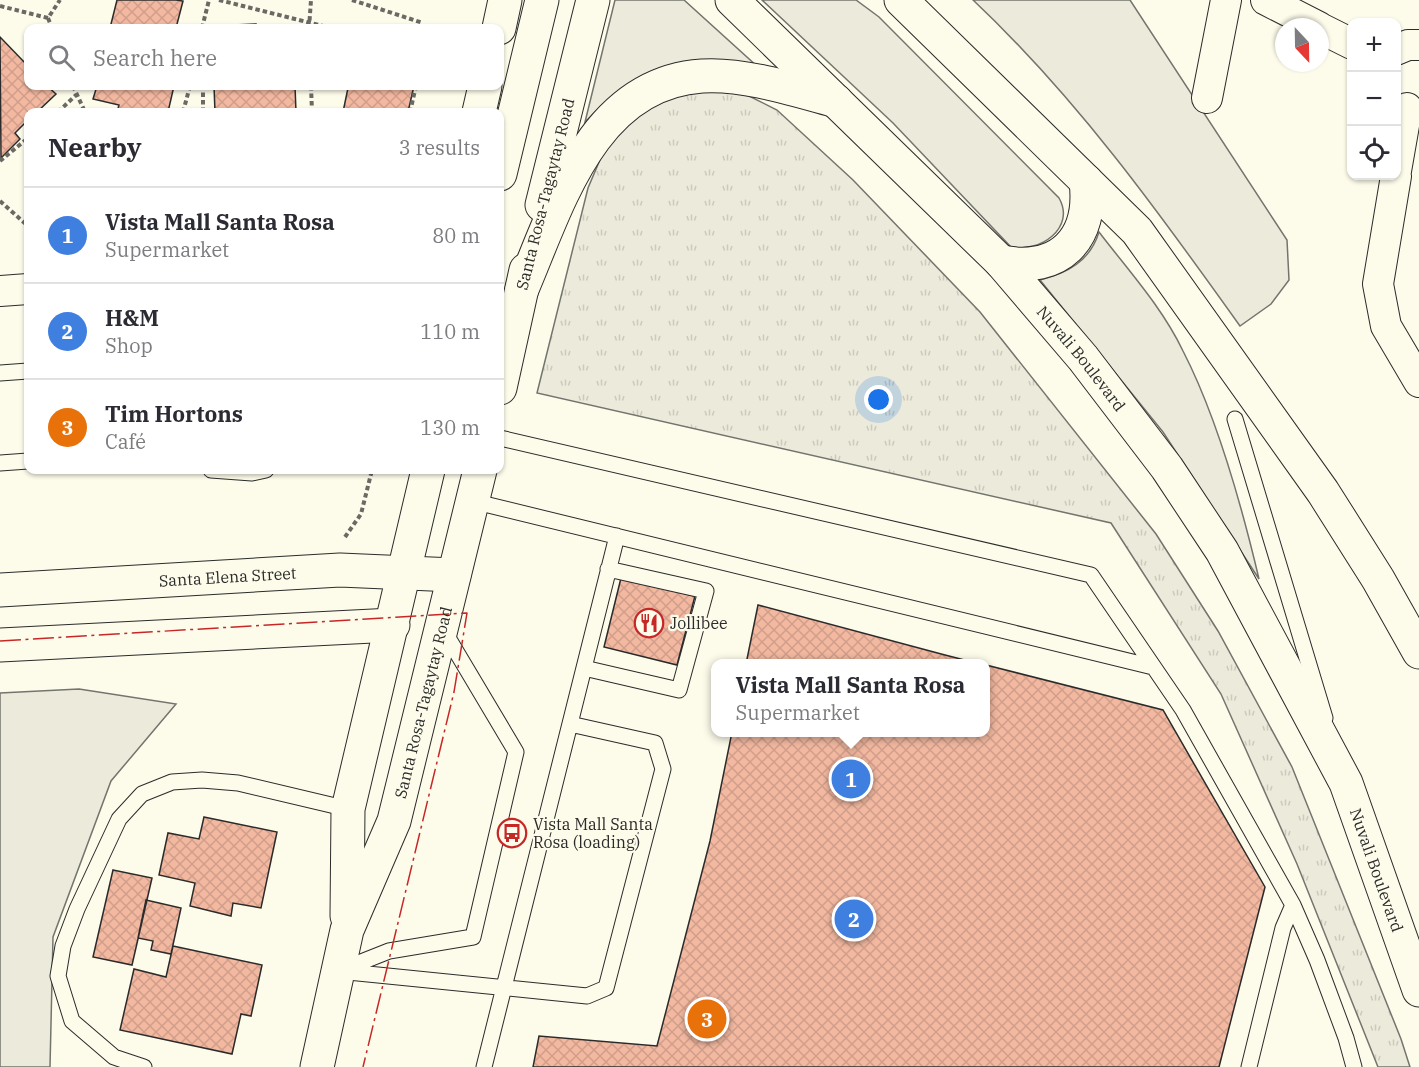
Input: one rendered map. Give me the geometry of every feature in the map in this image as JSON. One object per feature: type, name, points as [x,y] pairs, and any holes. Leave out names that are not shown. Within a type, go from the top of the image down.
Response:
[{"type":"main road","points":[[500,24],[505,0]]},
{"type":"main road","points":[[504,157],[542,0]]},
{"type":"main road","name":"Santa Rosa-Tagaytay Road","points":[[504,370],[593,0]]},
{"type":"main road","name":"Nuvali Boulevard","points":[[732,0],[1001,262],[1083,358],[1173,478],[1222,551],[1346,783],[1419,990]]},
{"type":"main road","points":[[901,0],[1137,231],[1323,492],[1378,579],[1419,652]]},
{"type":"main road","points":[[522,289],[566,188],[590,142],[625,104],[645,91],[675,81],[702,76],[720,76],[796,90],[836,101]]},
{"type":"main road","points":[[504,108],[523,77]]},
{"type":"main road","points":[[480,108],[484,90]]},
{"type":"main road","points":[[1001,262],[1029,265],[1057,255],[1068,247],[1078,236],[1088,209],[1086,181]]},
{"type":"main road","points":[[406,474],[406,570]]},
{"type":"main road","name":"Santa Rosa-Tagaytay Road","points":[[347,930],[348,809],[427,474]]},
{"type":"main road","name":"Santa Rosa-Tagaytay Road","points":[[317,1067],[347,930],[394,821],[479,474]]},
{"type":"main road","name":"Santa Elena Street","points":[[0,590],[340,570],[406,570],[454,575]]},
{"type":"main road","points":[[0,645],[393,625]]},
{"type":"street","points":[[1207,98],[1226,0]]},
{"type":"street","points":[[1266,0],[1301,18]]},
{"type":"street","points":[[1329,32],[1347,41]]},
{"type":"street","points":[[1401,48],[1419,45]]},
{"type":"street","points":[[1401,145],[1408,106]]},
{"type":"street","points":[[1395,180],[1378,284],[1386,326],[1419,382]]},
{"type":"street","points":[[0,291],[24,289]]},
{"type":"lane","points":[[0,373],[24,370]]},
{"type":"lane","name":"Nuvali Boulevard","points":[[1235,419],[1346,783]]},
{"type":"lane","points":[[504,439],[1090,575],[1182,710],[1293,905],[1326,982],[1354,1067]]},
{"type":"lane","points":[[0,463],[24,461]]},
{"type":"lane","points":[[472,501],[1153,667]]},
{"type":"lane","points":[[484,1067],[617,536]]},
{"type":"lane","points":[[584,668],[679,690],[706,591],[608,568]]},
{"type":"lane","points":[[338,971],[389,951],[473,937],[516,752],[441,627]]},
{"type":"lane","points":[[338,971],[587,996],[606,988],[663,769],[655,743],[570,724]]},
{"type":"lane","points":[[144,1067],[114,1057],[72,1021],[58,976],[63,945],[119,819],[142,794],[172,782],[202,780],[238,783],[348,809]]},
{"type":"lane","points":[[1249,1067],[1283,928],[1293,905]]},
{"type":"path","points":[[48,18],[60,0]]},
{"type":"path","points":[[204,24],[209,0]]},
{"type":"path","points":[[219,0],[313,24]]},
{"type":"path","points":[[309,23],[312,0]]},
{"type":"path","points":[[352,0],[423,23]]},
{"type":"path","points":[[0,6],[48,18]]},
{"type":"path","points":[[48,18],[50,24]]},
{"type":"path","points":[[74,90],[83,108]]},
{"type":"path","points":[[184,108],[189,90]]},
{"type":"path","points":[[203,90],[203,108]]},
{"type":"path","points":[[311,90],[312,108]]},
{"type":"path","points":[[411,108],[415,90]]},
{"type":"path","points":[[62,108],[76,95]]},
{"type":"path","points":[[0,161],[24,141]]},
{"type":"path","points":[[0,201],[24,222]]},
{"type":"path","points":[[345,537],[361,514],[371,474]]},
{"type":"green space","points":[[615,0],[684,0],[759,68],[704,63],[663,67],[627,85],[585,122]]},
{"type":"green space","points":[[762,0],[856,0],[879,17],[1059,198],[1063,209],[1063,219],[1059,228],[1052,236],[1033,246],[1011,247],[893,123]]},
{"type":"green space","points":[[973,0],[1130,0],[1287,240],[1289,280],[1271,304],[1240,326],[1147,198],[1081,115],[1011,37]]},
{"type":"green space","points":[[698,88],[745,94],[777,110],[853,180],[980,312],[1156,534],[1218,631],[1292,767],[1401,1039],[1410,1067],[1378,1067],[1297,864],[1221,694],[1111,523],[537,393],[588,188],[605,148],[635,112]]},
{"type":"green space","points":[[1099,232],[1165,319],[1195,377],[1218,433],[1245,522],[1259,579],[1163,432],[1040,280],[1060,274],[1077,264],[1090,251]]},
{"type":"green space","points":[[79,689],[176,704],[111,781],[53,937],[50,1067],[0,1067],[0,693]]},
{"type":"building","points":[[117,0],[183,1],[177,24],[111,24]]},
{"type":"building","points":[[0,37],[24,62],[24,90],[52,90],[56,94],[41,108],[24,108],[24,124],[15,133],[20,139],[1,158]]},
{"type":"building","points":[[96,90],[173,90],[169,108],[118,108],[119,105],[93,99]]},
{"type":"building","points":[[214,90],[295,90],[296,108],[215,108]]},
{"type":"building","points":[[348,90],[413,90],[409,108],[344,108]]},
{"type":"building","name":"Jollibee","points":[[621,578],[695,596],[677,665],[604,647]]},
{"type":"building","points":[[758,605],[961,659],[747,659]]},
{"type":"building","points":[[990,666],[1163,710],[1265,887],[1219,1067],[533,1067],[539,1036],[657,1046],[710,841],[731,737],[990,737]]},
{"type":"building","points":[[204,817],[277,832],[261,908],[233,903],[231,916],[190,906],[195,883],[159,875],[168,833],[199,839]]},
{"type":"building","points":[[113,870],[152,878],[132,965],[93,957]]},
{"type":"building","points":[[146,900],[181,908],[171,954],[151,950],[153,941],[138,938]]},
{"type":"building","points":[[173,946],[262,965],[251,1016],[241,1014],[232,1054],[120,1030],[134,969],[166,977]]},
{"type":"power","points":[[0,641],[467,613],[454,692],[363,1067]]},
{"type":"place","name":"Jollibee","points":[[649,623]]},
{"type":"place","name":"Vista Mall Santa Rosa","points":[[851,779]]},
{"type":"place","name":"Vista Mall Santa Rosa (loading)","points":[[512,833]]},
{"type":"place","name":"H&M","points":[[854,919]]},
{"type":"place","name":"Tim Hortons","points":[[707,1019]]}]
